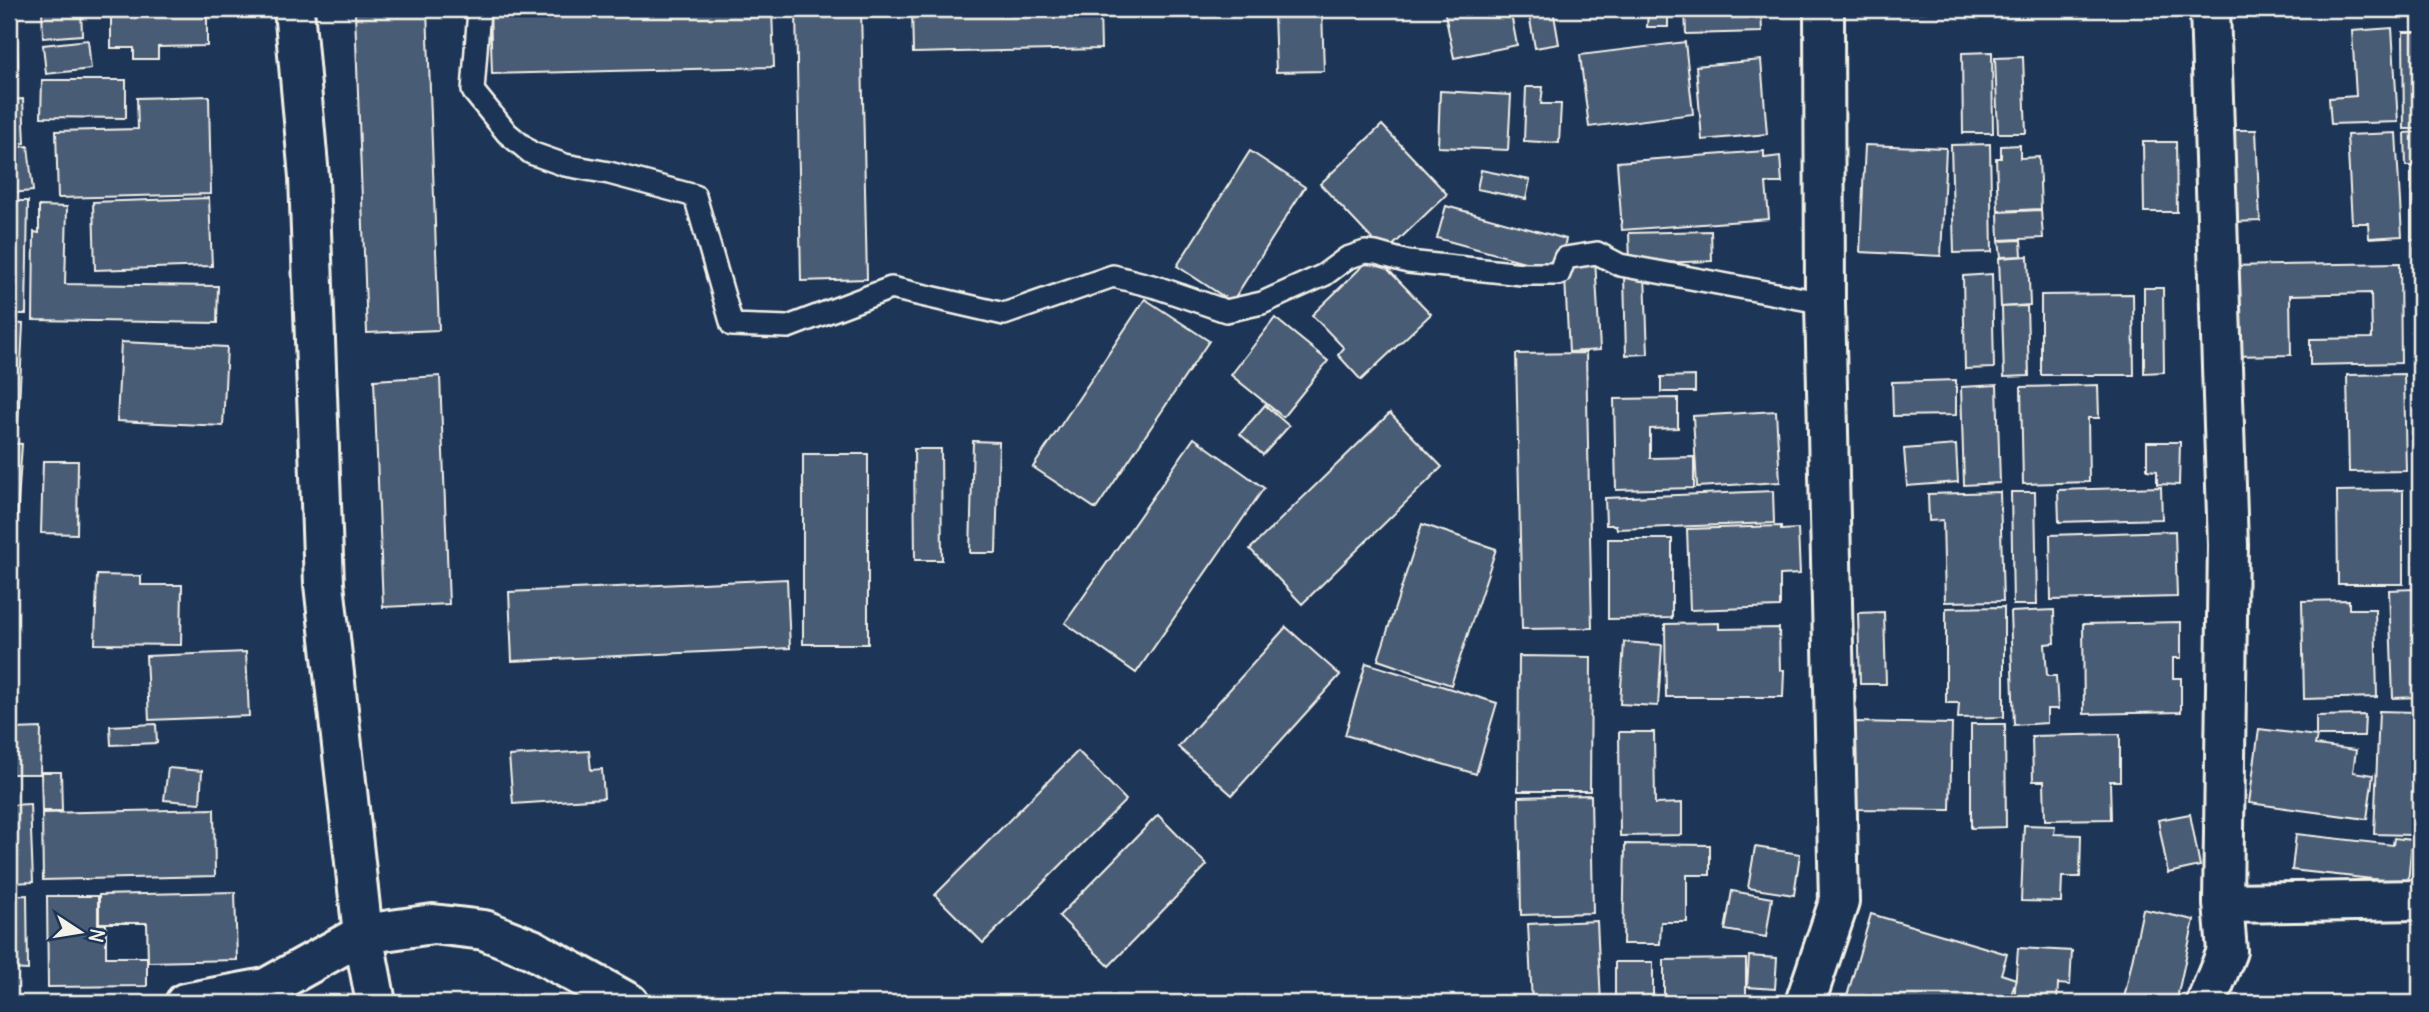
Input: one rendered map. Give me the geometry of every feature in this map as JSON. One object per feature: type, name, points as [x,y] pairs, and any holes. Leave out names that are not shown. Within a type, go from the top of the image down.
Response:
[{"type":"street","points":[[294,9],[309,177],[324,584],[363,933],[376,1003]]},
{"type":"street","points":[[1805,1003],[1839,902],[1825,303],[1824,9]]},
{"type":"street","points":[[2206,1003],[2227,951],[2223,903],[2228,545],[2210,9]]},
{"type":"street","points":[[2223,903],[2420,900]]},
{"type":"street","points":[[186,1003],[266,988],[363,933],[433,924],[484,930],[532,949],[629,1003]]},
{"type":"lane","points":[[479,9],[473,92],[507,133],[531,153],[565,165],[609,173],[695,196],[732,325],[788,327],[891,288],[1004,314],[1112,276],[1156,287],[1226,311],[1262,303],[1324,275],[1347,258],[1365,252],[1408,262],[1522,274],[1559,274],[1565,258],[1597,253],[1620,265],[1825,303]]},
{"type":"building","points":[[9,9],[15,9],[18,66],[9,67]]},
{"type":"building","points":[[42,9],[81,9],[82,35],[43,38]]},
{"type":"building","points":[[111,9],[207,9],[207,46],[158,47],[158,59],[134,59],[134,48],[111,48]]},
{"type":"building","points":[[490,9],[772,9],[774,67],[492,74]]},
{"type":"building","points":[[796,9],[861,9],[867,279],[801,281]]},
{"type":"building","points":[[912,9],[1100,9],[1101,49],[913,53]]},
{"type":"building","points":[[1444,9],[1510,9],[1517,45],[1454,58]]},
{"type":"building","points":[[1528,9],[1553,9],[1559,44],[1535,48]]},
{"type":"building","points":[[1685,9],[1761,9],[1762,32],[1686,34]]},
{"type":"building","points":[[1879,9],[1954,9],[1880,16]]},
{"type":"building","points":[[427,10],[439,330],[367,333],[355,13]]},
{"type":"building","points":[[1668,10],[1668,27],[1647,27],[1648,11]]},
{"type":"building","points":[[1322,11],[1324,71],[1276,72],[1274,13]]},
{"type":"building","points":[[2392,28],[2398,122],[2331,124],[2329,98],[2356,96],[2352,31]]},
{"type":"building","points":[[2403,32],[2420,32],[2420,129],[2404,129]]},
{"type":"building","points":[[88,40],[91,69],[46,74],[43,45]]},
{"type":"building","points":[[1685,42],[1693,114],[1589,127],[1580,55]]},
{"type":"building","points":[[1992,52],[1993,133],[1963,133],[1962,53]]},
{"type":"building","points":[[2023,57],[2026,133],[1998,133],[1995,58]]},
{"type":"building","points":[[1761,60],[1767,134],[1702,140],[1696,66]]},
{"type":"building","points":[[42,80],[126,80],[126,118],[41,117]]},
{"type":"building","points":[[1526,87],[1543,87],[1541,104],[1561,104],[1559,143],[1524,141]]},
{"type":"building","points":[[1440,91],[1511,95],[1508,150],[1438,147]]},
{"type":"building","points":[[209,96],[211,194],[58,198],[56,131],[138,129],[137,98]]},
{"type":"building","points":[[23,99],[25,143],[9,144],[9,100]]},
{"type":"building","points":[[1382,125],[1447,194],[1385,253],[1320,184]]},
{"type":"building","points":[[2229,130],[2256,130],[2260,221],[2233,222]]},
{"type":"building","points":[[2420,132],[2420,166],[2406,166],[2405,133]]},
{"type":"building","points":[[2396,133],[2402,236],[2369,238],[2368,223],[2352,223],[2347,135]]},
{"type":"building","points":[[2143,142],[2176,142],[2177,212],[2144,212]]},
{"type":"building","points":[[1990,144],[1992,252],[1954,253],[1951,145]]},
{"type":"building","points":[[1865,145],[1946,148],[1941,256],[1860,252]]},
{"type":"building","points":[[2020,145],[2020,158],[2039,157],[2041,209],[1998,211],[1996,158],[2001,158],[2001,146]]},
{"type":"building","points":[[28,146],[33,191],[9,193],[9,148]]},
{"type":"building","points":[[1250,151],[1305,187],[1232,302],[1177,266]]},
{"type":"building","points":[[1764,151],[1764,158],[1780,156],[1782,183],[1766,183],[1769,219],[1622,230],[1617,162]]},
{"type":"building","points":[[2411,167],[2420,167],[2420,240],[2411,240]]},
{"type":"building","points":[[1481,170],[1530,180],[1526,199],[1477,189]]},
{"type":"building","points":[[209,198],[212,266],[95,270],[93,202]]},
{"type":"building","points":[[9,201],[28,201],[26,314],[9,314]]},
{"type":"building","points":[[39,206],[67,207],[65,284],[218,286],[217,323],[33,320],[34,232],[39,233]]},
{"type":"building","points":[[1446,206],[1566,239],[1558,271],[1437,238]]},
{"type":"building","points":[[2041,210],[2043,238],[1999,240],[1998,212]]},
{"type":"building","points":[[1711,231],[1712,261],[1630,264],[1629,233]]},
{"type":"building","points":[[2021,240],[2022,256],[2001,257],[1999,241]]},
{"type":"building","points":[[2414,248],[2420,248],[2420,365],[2416,365]]},
{"type":"building","points":[[1374,255],[1431,314],[1361,380],[1338,355],[1344,348],[1312,315]]},
{"type":"building","points":[[2028,256],[2030,305],[2001,307],[1999,258]]},
{"type":"building","points":[[1595,258],[1600,350],[1569,352],[1564,260]]},
{"type":"building","points":[[2400,263],[2401,363],[2310,365],[2310,339],[2372,338],[2371,293],[2290,295],[2291,355],[2226,356],[2225,266]]},
{"type":"building","points":[[1992,274],[1994,368],[1965,369],[1963,276]]},
{"type":"building","points":[[1624,275],[1645,275],[1648,354],[1626,355]]},
{"type":"building","points":[[2144,288],[2163,288],[2164,372],[2144,373]]},
{"type":"building","points":[[2133,294],[2134,375],[2041,375],[2041,295]]},
{"type":"building","points":[[1145,299],[1209,341],[1096,509],[1033,467]]},
{"type":"building","points":[[2027,306],[2029,376],[2004,377],[2002,307]]},
{"type":"building","points":[[1275,318],[1328,361],[1283,417],[1231,375]]},
{"type":"building","points":[[9,323],[23,324],[18,426],[9,425]]},
{"type":"building","points":[[121,342],[227,347],[223,426],[117,421]]},
{"type":"building","points":[[1586,353],[1592,628],[1522,629],[1516,354]]},
{"type":"building","points":[[2420,371],[2420,470],[2417,470]]},
{"type":"building","points":[[2404,374],[2406,471],[2349,472],[2347,375]]},
{"type":"building","points":[[440,376],[449,604],[383,607],[374,380]]},
{"type":"building","points":[[1695,376],[1695,392],[1661,392],[1661,377]]},
{"type":"building","points":[[1956,380],[1956,415],[1893,416],[1892,382]]},
{"type":"building","points":[[1997,385],[2000,483],[1964,485],[1961,387]]},
{"type":"building","points":[[2098,385],[2099,418],[2088,418],[2089,482],[2023,484],[2021,387]]},
{"type":"building","points":[[1678,398],[1678,428],[1650,429],[1650,458],[1694,457],[1694,488],[1616,490],[1614,399]]},
{"type":"building","points":[[1265,405],[1289,426],[1263,455],[1240,434]]},
{"type":"building","points":[[1776,411],[1780,482],[1697,487],[1693,416]]},
{"type":"building","points":[[1390,413],[1442,467],[1302,604],[1250,549]]},
{"type":"building","points":[[1194,438],[1264,488],[1136,673],[1065,623]]},
{"type":"building","points":[[973,441],[999,442],[996,553],[970,553]]},
{"type":"building","points":[[2147,442],[2180,442],[2179,485],[2157,484],[2157,471],[2147,470]]},
{"type":"building","points":[[9,443],[22,444],[16,532],[9,531]]},
{"type":"building","points":[[1956,445],[1958,482],[1907,486],[1904,449]]},
{"type":"building","points":[[914,449],[941,449],[942,560],[915,560]]},
{"type":"building","points":[[803,454],[868,454],[868,644],[803,644]]},
{"type":"building","points":[[43,461],[78,461],[77,534],[41,533]]},
{"type":"building","points":[[2161,487],[2162,519],[2059,522],[2058,490]]},
{"type":"building","points":[[2403,490],[2403,584],[2338,584],[2337,491]]},
{"type":"building","points":[[1773,491],[1774,523],[1617,529],[1616,525],[1606,525],[1605,498]]},
{"type":"building","points":[[2000,492],[2003,601],[1945,602],[1943,520],[1929,521],[1928,494]]},
{"type":"building","points":[[2011,492],[2035,492],[2037,605],[2013,605]]},
{"type":"building","points":[[1422,524],[1496,549],[1451,685],[1378,660]]},
{"type":"building","points":[[1781,526],[1781,530],[1798,529],[1800,574],[1780,575],[1780,607],[1690,610],[1687,529]]},
{"type":"building","points":[[2175,531],[2177,597],[2051,600],[2050,535]]},
{"type":"building","points":[[1608,539],[1672,539],[1672,618],[1608,619]]},
{"type":"building","points":[[97,575],[141,576],[141,585],[182,585],[181,645],[95,644]]},
{"type":"building","points":[[787,579],[790,648],[512,661],[509,592]]},
{"type":"building","points":[[2414,589],[2419,697],[2393,698],[2389,590]]},
{"type":"building","points":[[2349,600],[2349,609],[2375,609],[2377,697],[2304,699],[2302,601]]},
{"type":"building","points":[[2004,607],[2004,717],[1958,718],[1959,703],[1946,703],[1946,608]]},
{"type":"building","points":[[2054,610],[2055,643],[2045,644],[2047,676],[2056,676],[2058,709],[2047,709],[2047,723],[2014,725],[2010,612]]},
{"type":"building","points":[[1884,612],[1886,684],[1860,684],[1858,613]]},
{"type":"building","points":[[2181,622],[2181,658],[2173,658],[2173,678],[2181,678],[2181,712],[2084,714],[2083,624]]},
{"type":"building","points":[[1719,623],[1719,629],[1779,628],[1780,670],[1784,670],[1783,697],[1666,697],[1665,624]]},
{"type":"building","points":[[1286,627],[1340,675],[1232,795],[1178,747]]},
{"type":"building","points":[[1624,642],[1662,645],[1658,706],[1620,704]]},
{"type":"building","points":[[246,652],[249,716],[149,720],[146,656]]},
{"type":"building","points":[[1519,656],[1591,657],[1590,791],[1518,791]]},
{"type":"building","points":[[9,662],[14,662],[11,737],[9,737]]},
{"type":"building","points":[[1366,663],[1497,703],[1476,774],[1345,735]]},
{"type":"building","points":[[2379,711],[2416,712],[2411,835],[2374,834]]},
{"type":"building","points":[[2365,715],[2364,736],[2316,736],[2316,716]]},
{"type":"building","points":[[1855,722],[1952,724],[1950,810],[1853,809]]},
{"type":"building","points":[[156,724],[157,743],[111,745],[110,726]]},
{"type":"building","points":[[1971,724],[2005,724],[2006,827],[1971,828]]},
{"type":"building","points":[[41,728],[40,774],[12,774],[13,729]]},
{"type":"building","points":[[2259,729],[2317,736],[2315,745],[2356,750],[2353,772],[2373,775],[2367,819],[2249,803]]},
{"type":"building","points":[[1619,732],[1654,732],[1655,804],[1682,803],[1682,835],[1620,836]]},
{"type":"building","points":[[2120,734],[2120,781],[2110,781],[2111,819],[2045,820],[2044,781],[2033,781],[2032,736]]},
{"type":"building","points":[[589,751],[591,770],[602,769],[604,798],[513,804],[509,756]]},
{"type":"building","points":[[1078,751],[1126,800],[983,943],[935,895]]},
{"type":"building","points":[[168,768],[202,771],[200,803],[164,800]]},
{"type":"building","points":[[41,772],[61,772],[62,811],[42,811]]},
{"type":"building","points":[[1591,795],[1593,913],[1521,915],[1519,797]]},
{"type":"building","points":[[30,804],[33,882],[9,883],[9,805]]},
{"type":"building","points":[[214,809],[215,876],[43,880],[42,813]]},
{"type":"building","points":[[2190,814],[2200,866],[2168,873],[2158,820]]},
{"type":"building","points":[[1158,815],[1207,865],[1109,966],[1059,916]]},
{"type":"building","points":[[2024,825],[2055,826],[2054,834],[2081,835],[2080,877],[2062,877],[2061,902],[2021,901]]},
{"type":"building","points":[[2296,834],[2393,845],[2394,838],[2412,840],[2408,883],[2292,870]]},
{"type":"building","points":[[1625,844],[1710,845],[1710,875],[1687,875],[1687,922],[1661,922],[1660,944],[1623,944]]},
{"type":"building","points":[[1755,847],[1800,854],[1794,895],[1748,888]]},
{"type":"building","points":[[1732,891],[1772,898],[1766,937],[1725,930]]},
{"type":"building","points":[[235,892],[237,960],[148,962],[147,923],[99,923],[99,895]]},
{"type":"building","points":[[27,895],[28,970],[9,969],[9,896]]},
{"type":"building","points":[[47,896],[98,896],[98,924],[106,924],[106,957],[147,957],[147,986],[48,987]]},
{"type":"building","points":[[2143,909],[2194,920],[2176,1003],[2123,1003]]},
{"type":"building","points":[[1871,914],[2007,954],[2001,974],[2016,979],[2009,1003],[1845,1003]]},
{"type":"building","points":[[1597,921],[1601,1003],[1532,1003],[1528,924]]},
{"type":"building","points":[[2018,948],[2072,951],[2070,985],[2058,984],[2057,1003],[2014,1003]]},
{"type":"building","points":[[1749,956],[1777,958],[1775,989],[1747,987]]},
{"type":"building","points":[[1746,959],[1746,1002],[1664,1003],[1664,960]]},
{"type":"building","points":[[1615,962],[1653,962],[1653,1003],[1615,1003]]}]
